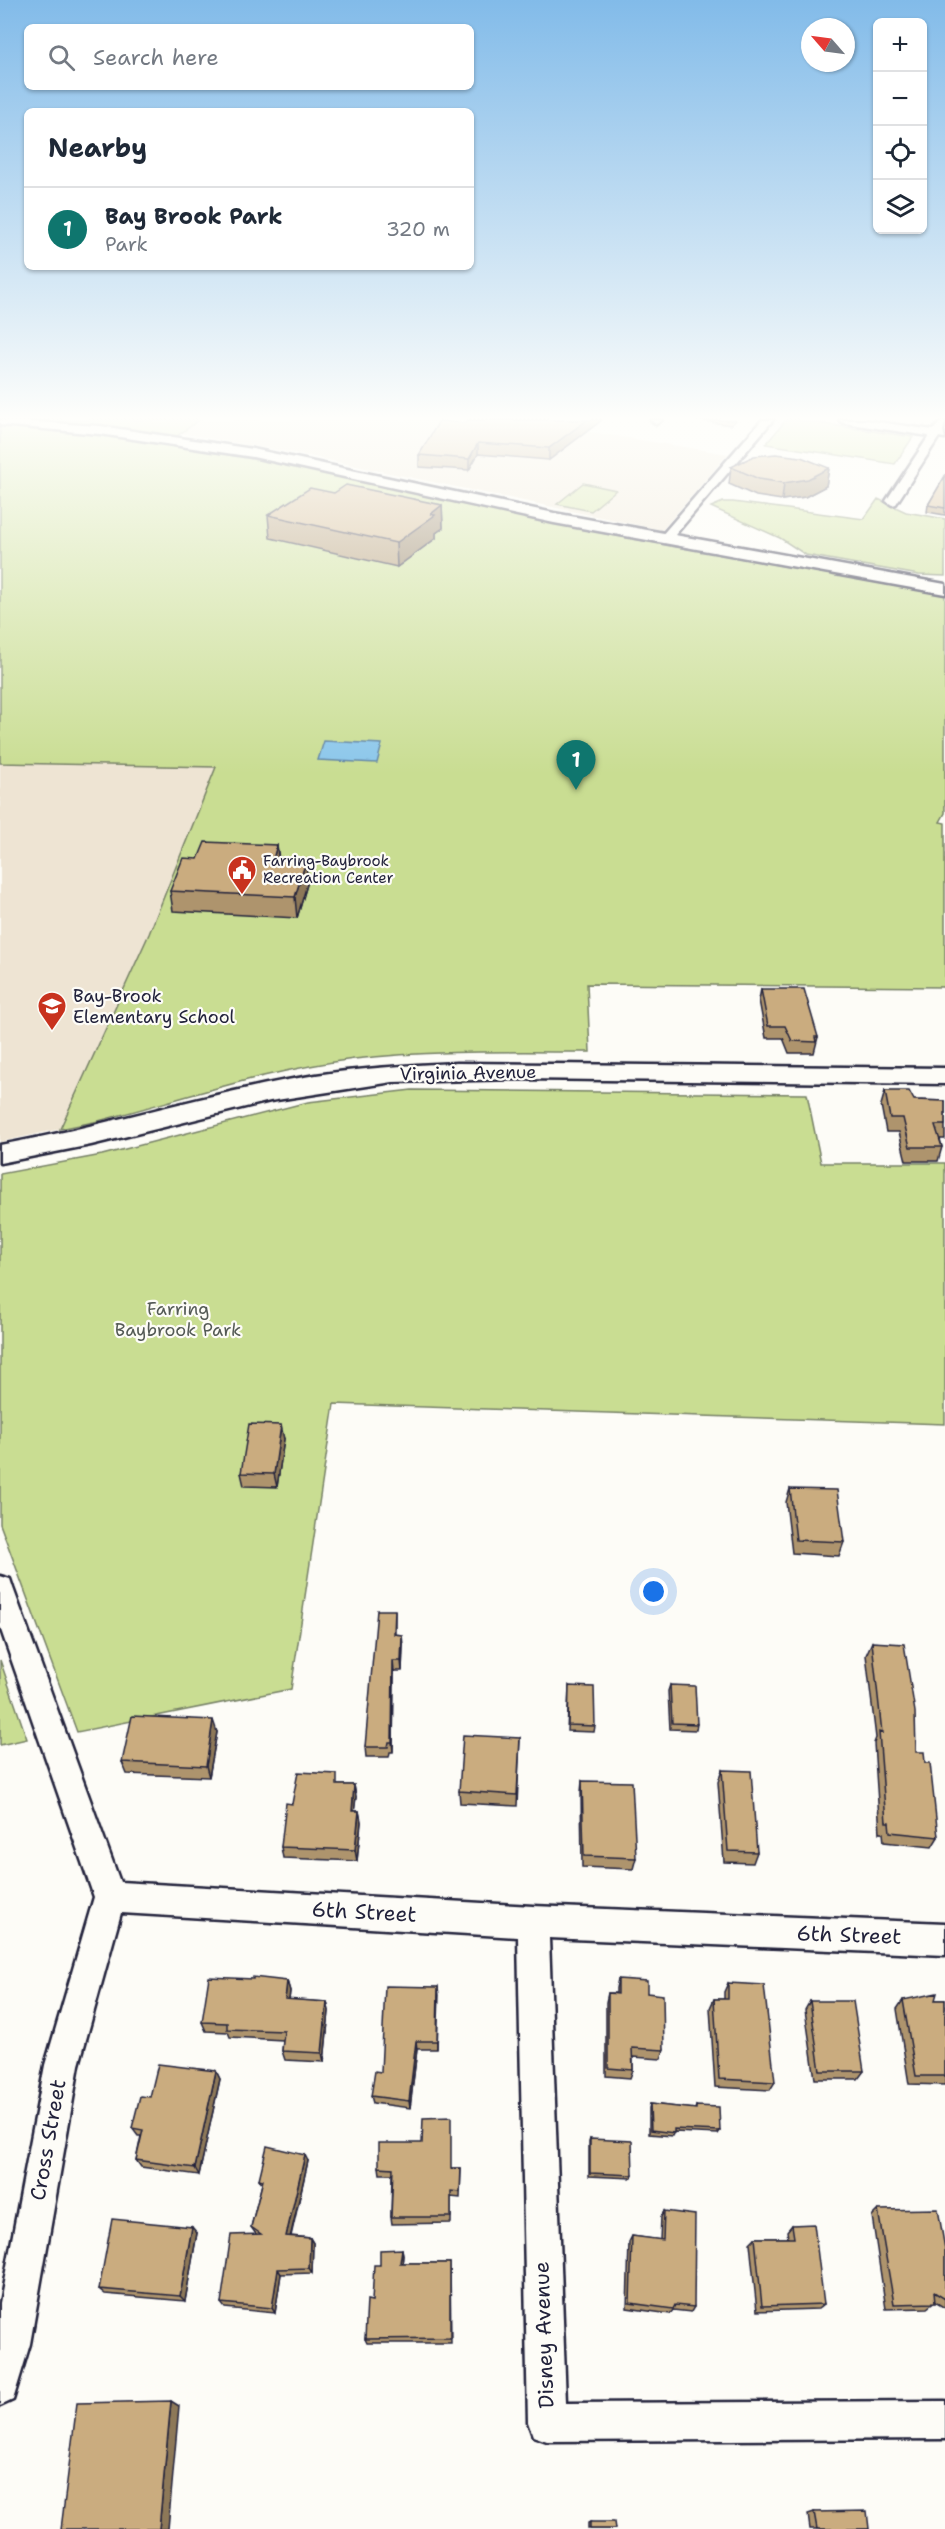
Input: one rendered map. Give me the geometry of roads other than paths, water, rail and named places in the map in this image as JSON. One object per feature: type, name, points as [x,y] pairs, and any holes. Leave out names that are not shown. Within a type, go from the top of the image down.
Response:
[{"type":"street","points":[[660,538],[945,589]]},
{"type":"street","name":"Virginia Avenue","points":[[0,1154],[93,1137],[261,1094],[336,1081],[412,1073],[552,1071],[945,1076]]},
{"type":"street","points":[[0,1588],[110,1897]]},
{"type":"street","name":"6th Street","points":[[110,1897],[533,1922],[945,1939]]},
{"type":"street","name":"Cross Street","points":[[0,2387],[11,2344],[62,2065],[110,1897]]},
{"type":"street","name":"Disney Avenue","points":[[533,1922],[547,2422],[945,2420]]},
{"type":"water","points":[[324,741],[382,744],[377,763],[318,760]]},
{"type":"place","name":"Bay Brook Park","points":[[576,790]]},
{"type":"place","name":"Farring-Baybrook Recreation Center","points":[[242,896]]},
{"type":"place","name":"Bay-Brook Elementary School","points":[[52,1032]]},
{"type":"park label","name":"Farring Baybrook Park","points":[[178,1319]]}]
